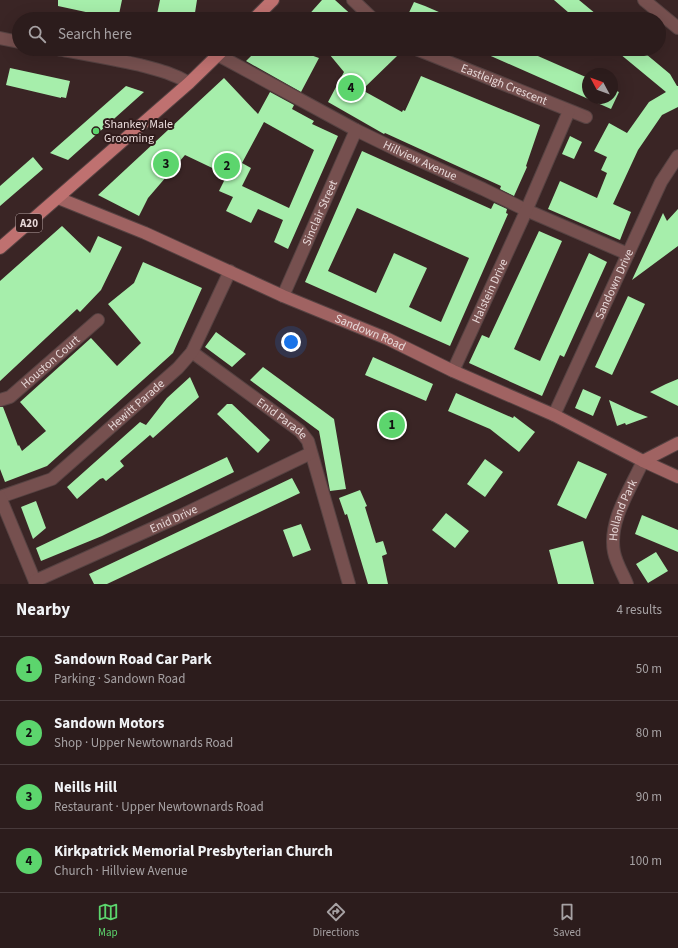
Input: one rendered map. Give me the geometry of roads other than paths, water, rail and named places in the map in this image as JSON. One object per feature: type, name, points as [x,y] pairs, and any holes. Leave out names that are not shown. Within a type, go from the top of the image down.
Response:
[{"type":"main road","points":[[261,12],[273,0]]},
{"type":"main road","name":"A20","points":[[0,248],[189,83],[217,56]]},
{"type":"street","points":[[353,0],[366,12]]},
{"type":"street","points":[[644,0],[659,12]]},
{"type":"street","points":[[666,18],[678,28]]},
{"type":"street","points":[[0,38],[12,41]]},
{"type":"street","points":[[94,56],[167,72],[176,75],[189,83]]},
{"type":"street","name":"Hillview Avenue","points":[[228,56],[356,130],[526,210],[628,254]]},
{"type":"street","name":"Eastleigh Crescent","points":[[433,56],[586,117]]},
{"type":"street","points":[[526,210],[569,111]]},
{"type":"street","name":"Sinclair Street","points":[[284,296],[356,130]]},
{"type":"street","name":"Sandown Drive","points":[[554,416],[661,182],[678,156]]},
{"type":"street","name":"Sandown Road","points":[[58,198],[145,233],[284,296],[388,339],[453,371],[554,416],[642,461],[678,477]]},
{"type":"street","name":"Halstein Drive","points":[[453,371],[526,210]]},
{"type":"street","name":"Hewitt Parade","points":[[0,497],[52,479],[178,368],[192,352],[230,271]]},
{"type":"street","name":"Houston Court","points":[[0,400],[10,397],[98,320]]},
{"type":"street","name":"Enid Parade","points":[[192,352],[300,431],[308,441],[349,584]]},
{"type":"street","points":[[642,461],[678,443]]},
{"type":"street","name":"Enid Drive","points":[[35,583],[311,453]]},
{"type":"street","name":"Holland Park","points":[[627,584],[614,554],[612,540],[615,521],[642,461]]},
{"type":"street","points":[[0,497],[35,583]]},
{"type":"place","name":"Kirkpatrick Memorial Presbyterian Church","points":[[351,88]]},
{"type":"place","name":"Shankey Male Grooming","points":[[96,131]]},
{"type":"place","name":"Neills Hill","points":[[166,164]]},
{"type":"place","name":"Sandown Motors","points":[[227,166]]},
{"type":"place","name":"Sandown Road Car Park","points":[[392,425]]}]
